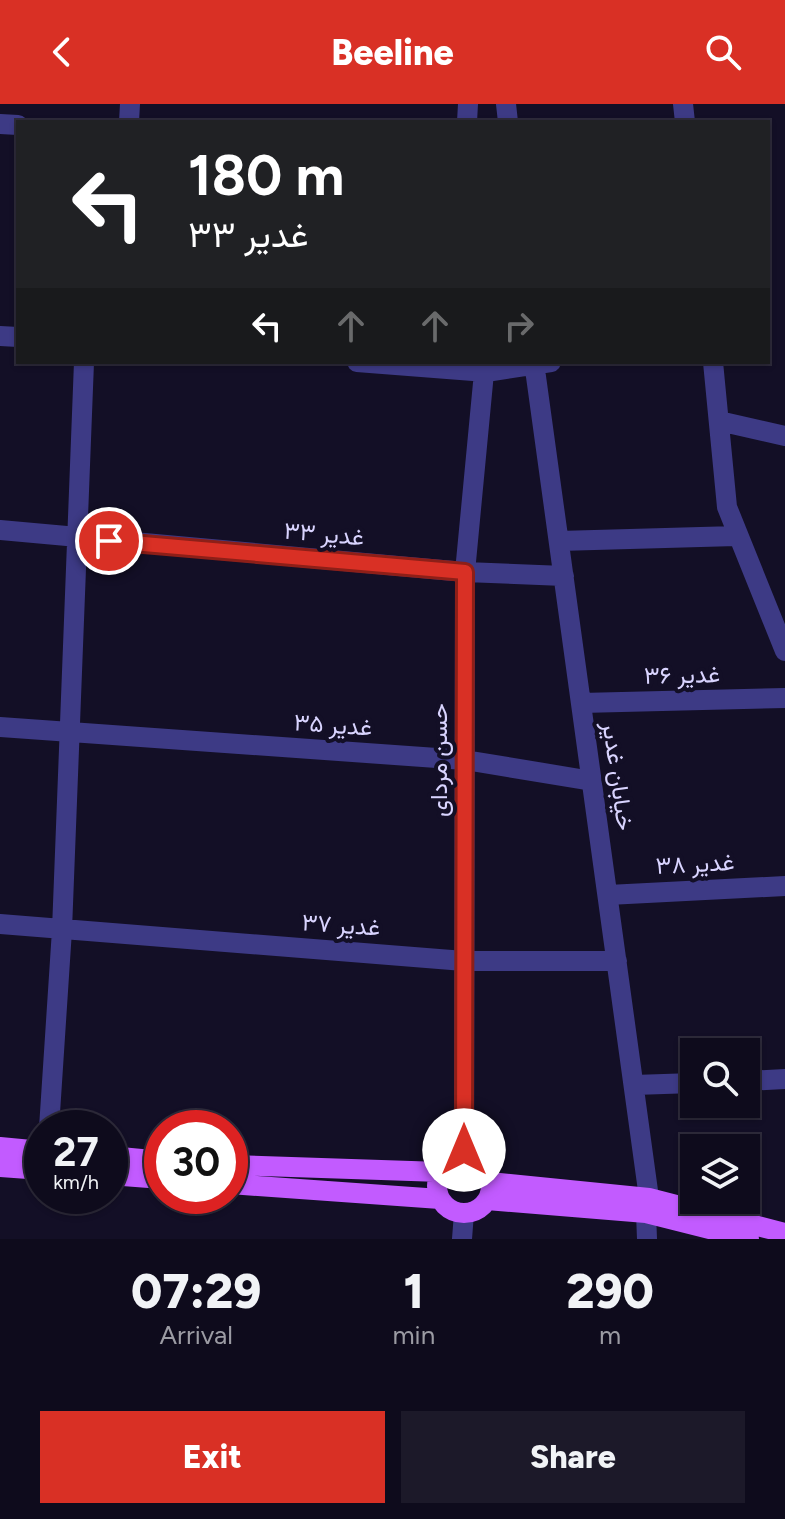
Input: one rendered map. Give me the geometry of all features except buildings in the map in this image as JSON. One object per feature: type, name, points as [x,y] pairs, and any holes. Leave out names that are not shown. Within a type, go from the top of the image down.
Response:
[{"type":"main road","points":[[0,1147],[24,1149]]},
{"type":"main road","points":[[464,1160],[482,1166],[489,1191],[481,1207],[464,1213],[446,1206],[440,1199],[437,1181],[447,1165],[464,1160]]},
{"type":"main road","points":[[248,1166],[441,1172]]},
{"type":"main road","points":[[0,1167],[24,1169]]},
{"type":"main road","points":[[248,1185],[440,1199]]},
{"type":"main road","points":[[489,1191],[648,1205],[785,1233]]},
{"type":"main road","points":[[648,1205],[749,1239]]},
{"type":"street","points":[[50,1110],[62,930],[68,733],[80,538],[84,364]]},
{"type":"street","points":[[408,364],[485,367],[526,364]]},
{"type":"street","name":"خیابان غدیر","points":[[540,364],[559,541],[634,1085],[648,1205],[647,1239]]},
{"type":"street","points":[[713,364],[727,507],[736,536],[784,644]]},
{"type":"street","name":"حسن مردای","points":[[464,1160],[465,572],[485,367]]},
{"type":"street","points":[[719,421],[785,436]]},
{"type":"street","name":"غدیر ۳۳","points":[[0,530],[465,572],[564,576]]},
{"type":"street","points":[[559,541],[736,536]]},
{"type":"street","name":"غدیر ۳۶","points":[[581,703],[785,698]]},
{"type":"street","name":"غدیر ۳۵","points":[[0,727],[465,760],[592,781]]},
{"type":"street","name":"غدیر ۳۸","points":[[608,895],[785,886]]},
{"type":"street","name":"غدیر ۳۷","points":[[0,924],[464,961],[617,961]]},
{"type":"street","points":[[760,1080],[785,1079]]},
{"type":"street","points":[[634,1085],[680,1083]]},
{"type":"street","points":[[462,1239],[464,1213]]},
{"type":"route","points":[[109,541],[465,572],[464,1150]]}]
